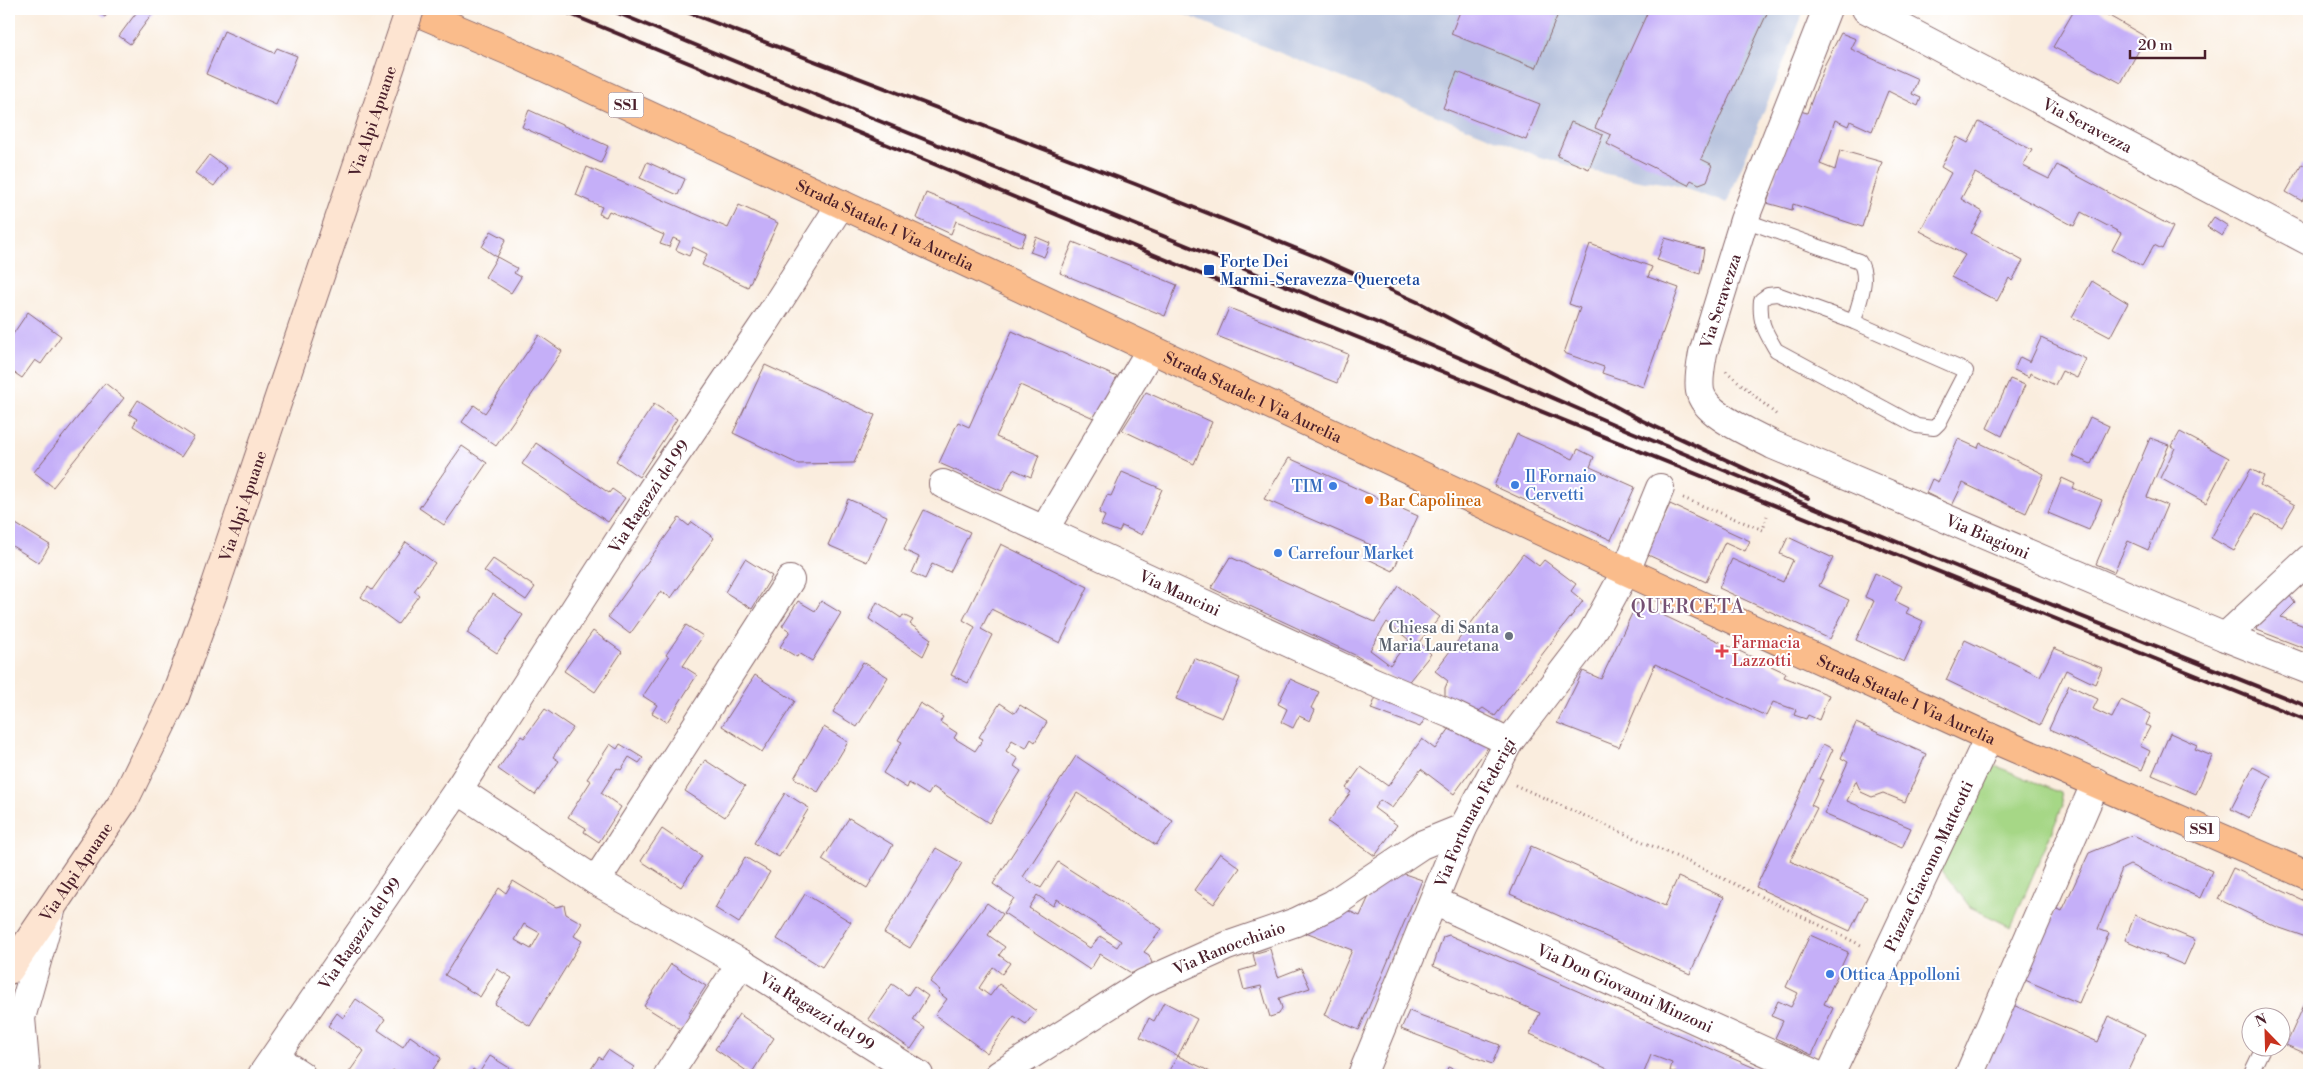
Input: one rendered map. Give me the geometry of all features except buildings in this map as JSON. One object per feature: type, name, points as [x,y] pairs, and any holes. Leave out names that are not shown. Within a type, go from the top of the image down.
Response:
[{"type":"main road","name":"Strada Statale 1 Via Aurelia","points":[[410,9],[509,51],[841,204],[1626,571],[1989,737],[2096,782]]},
{"type":"main road","name":"Via Alpi Apuane","points":[[9,970],[125,800],[174,699],[213,594],[410,9]]},
{"type":"main road","name":"SS1","points":[[2096,782],[2309,876]]},
{"type":"street","name":"Via Seravezza","points":[[1702,361],[1744,220],[1826,9]]},
{"type":"street","name":"Via Seravezza","points":[[1866,9],[2309,241]]},
{"type":"street","name":"Via Ragazzi del 99","points":[[269,1067],[458,790],[652,488],[765,323],[841,204]]},
{"type":"street","points":[[1044,530],[1150,349]]},
{"type":"street","name":"Via Biagioni","points":[[1702,361],[1700,393],[1714,412],[1773,445],[2224,637],[2309,670]]},
{"type":"street","name":"Via Mancini","points":[[943,484],[1374,682],[1453,715],[1508,742]]},
{"type":"street","name":"Via Fortunato Federigi","points":[[1362,1075],[1463,828],[1508,742],[1590,635],[1626,571],[1660,488]]},
{"type":"street","points":[[2224,637],[2309,559]]},
{"type":"street","points":[[596,881],[790,580]]},
{"type":"street","name":"Piazza Giacomo Matteotti","points":[[1830,1075],[1989,737]]},
{"type":"street","points":[[1969,1075],[2096,782]]},
{"type":"street","name":"Via Ragazzi del 99","points":[[458,790],[596,881],[741,963],[918,1075]]},
{"type":"street","name":"Via Ranocchiaio","points":[[998,1075],[1144,983],[1227,946],[1296,922],[1332,904],[1421,844],[1463,828]]},
{"type":"street","name":"Via Don Giovanni Minzoni","points":[[1434,901],[1816,1075]]},
{"type":"street","points":[[26,1075],[20,1018],[53,905]]},
{"type":"street","name":"Via Ragazzi del 99","points":[[668,1075],[741,963]]},
{"type":"street","points":[[269,1067],[301,1075]]},
{"type":"lane","points":[[1744,220],[1859,261],[1864,269],[1865,278],[1854,322]]},
{"type":"lane","points":[[1777,294],[1854,322],[1966,370],[1939,423],[1934,428],[1917,426],[1776,350],[1759,316],[1761,300],[1768,295],[1777,294]]},
{"type":"lane","points":[[2250,1075],[2259,1056]]},
{"type":"path","points":[[1702,361],[1734,376],[1783,420]]},
{"type":"path","points":[[1660,488],[1762,530],[1767,516]]},
{"type":"path","points":[[1491,775],[1693,864],[1886,957]]},
{"type":"shaded area","points":[[1171,9],[1805,9],[1727,203],[1674,185],[1651,181],[1645,182],[1587,170],[1537,156]]},
{"type":"green space","points":[[1996,766],[2061,793],[2063,805],[2011,927],[1970,907],[1941,869],[1985,771]]},
{"type":"railway","points":[[558,9],[1203,275],[2309,721]]},
{"type":"railway","points":[[608,9],[1400,332],[1627,430],[1960,568],[2309,707]]},
{"type":"railway","points":[[679,9],[1135,184],[1317,257],[1422,304],[1643,421],[1808,498]]},
{"type":"place","name":"Forte Dei Marmi-Seravezza-Querceta","points":[[1209,270]]},
{"type":"place","name":"Il Fornaio Cervetti","points":[[1515,485]]},
{"type":"place","name":"TIM","points":[[1333,486]]},
{"type":"place","name":"Bar Capolinea","points":[[1369,500]]},
{"type":"place","name":"Carrefour Market","points":[[1278,553]]},
{"type":"place","name":"Chiesa di Santa Maria Lauretana","points":[[1509,636]]},
{"type":"place","name":"Farmacia Lazzotti","points":[[1722,651]]},
{"type":"place","name":"Ottica Appolloni","points":[[1830,974]]},
{"type":"district","name":"QUERCETA","points":[[1688,606]]}]
